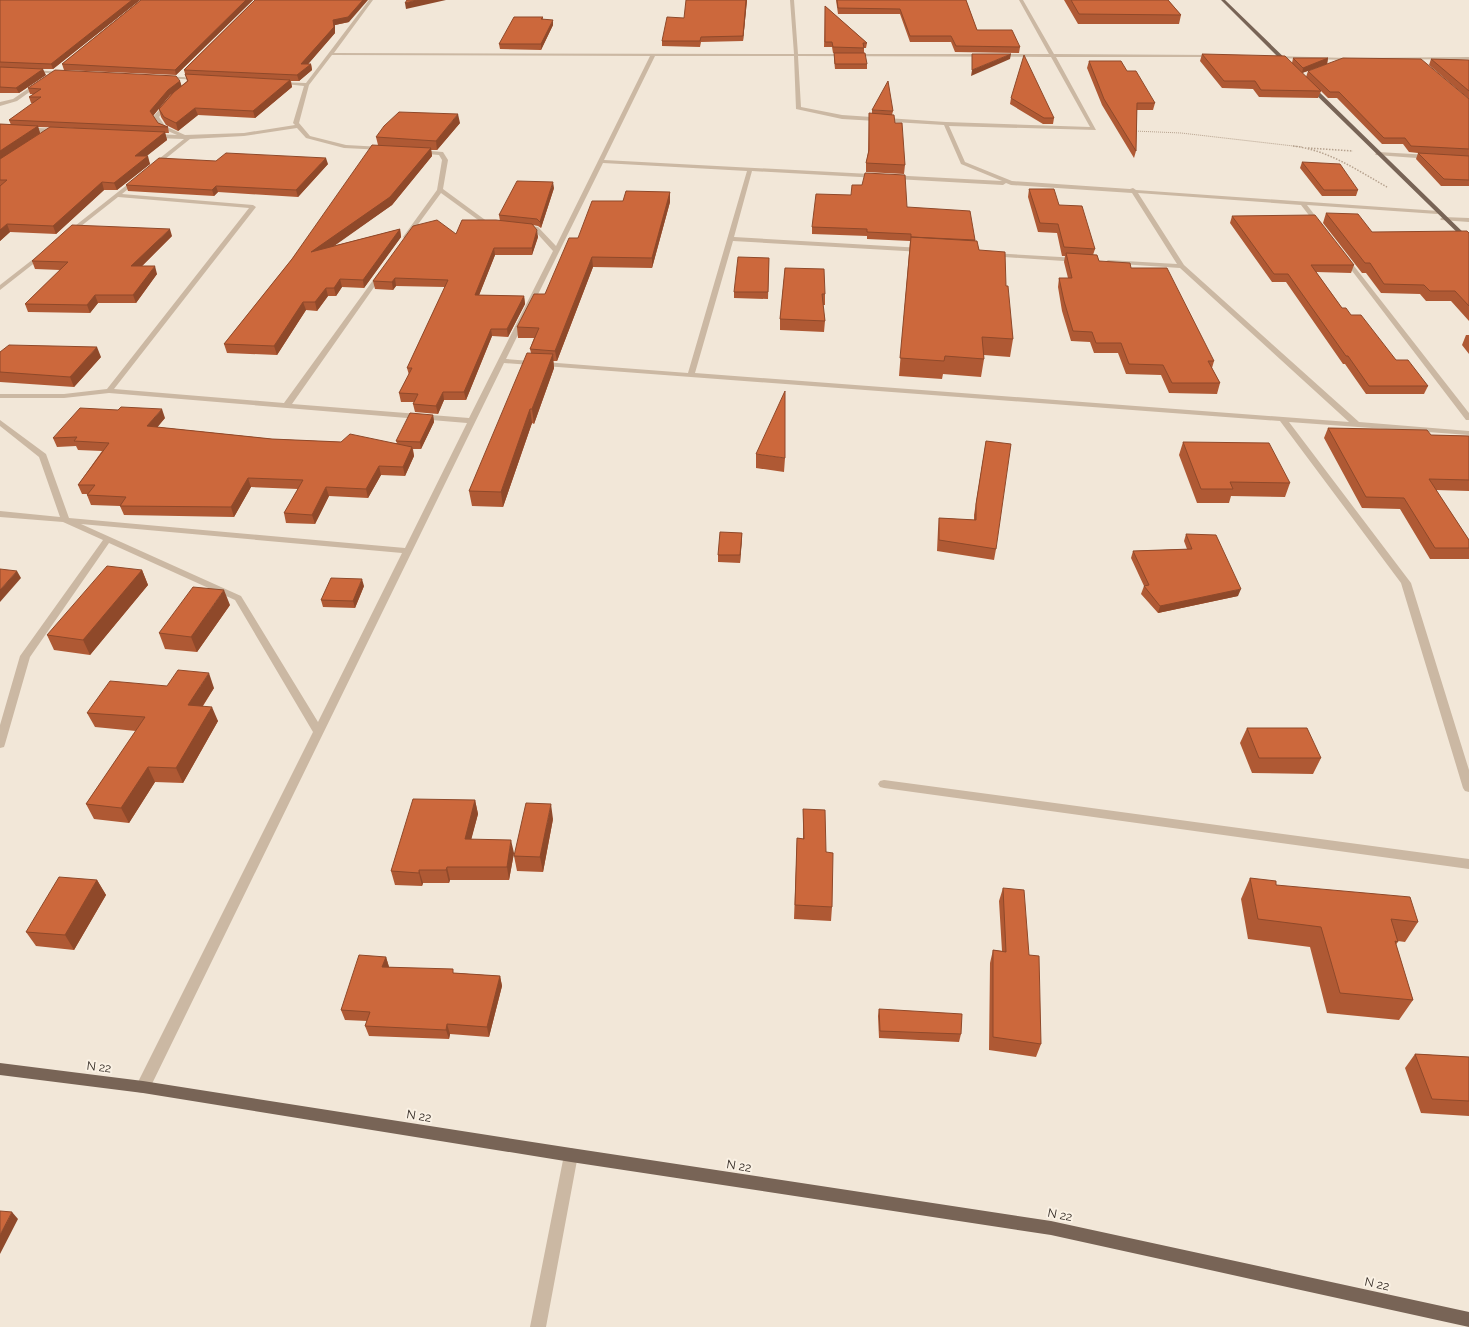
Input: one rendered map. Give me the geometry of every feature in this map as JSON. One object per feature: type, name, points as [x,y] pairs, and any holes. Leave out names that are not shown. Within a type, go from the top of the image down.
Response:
[{"type":"main road","points":[[1223,0],[1296,71]]},
{"type":"main road","points":[[1306,81],[1378,154],[1469,242]]},
{"type":"main road","name":"N 22","points":[[0,1070],[143,1087],[571,1155],[1051,1228],[1469,1320]]},
{"type":"street","points":[[370,0],[307,85],[296,123],[308,137],[346,147],[386,150]]},
{"type":"street","points":[[792,0],[798,108],[842,117],[946,124],[1094,129],[1051,56],[1021,0]]},
{"type":"street","points":[[330,54],[1218,56]]},
{"type":"street","points":[[143,1087],[652,55]]},
{"type":"street","points":[[1265,56],[1469,58]]},
{"type":"street","points":[[1328,66],[1348,58]]},
{"type":"street","points":[[1415,58],[1421,63]]},
{"type":"street","points":[[50,76],[62,68]]},
{"type":"street","points":[[24,71],[71,73]]},
{"type":"street","points":[[179,78],[185,72]]},
{"type":"street","points":[[156,77],[209,79]]},
{"type":"street","points":[[179,78],[187,86]]},
{"type":"street","points":[[0,104],[15,100],[44,80]]},
{"type":"street","points":[[270,83],[307,85]]},
{"type":"street","points":[[173,97],[156,117],[163,126],[188,138]]},
{"type":"street","points":[[946,124],[963,162],[1011,183]]},
{"type":"street","points":[[150,136],[188,138],[270,132],[298,126]]},
{"type":"street","points":[[0,128],[66,132]]},
{"type":"street","points":[[44,135],[51,131]]},
{"type":"street","points":[[147,172],[188,138]]},
{"type":"street","points":[[403,242],[440,190],[445,160],[441,153],[409,151]]},
{"type":"street","points":[[1378,154],[1439,157]]},
{"type":"street","points":[[600,161],[1133,190],[1437,212]]},
{"type":"street","points":[[691,376],[750,168]]},
{"type":"street","points":[[62,239],[141,176]]},
{"type":"street","points":[[440,190],[487,224],[501,225]]},
{"type":"street","points":[[1133,190],[1182,266],[1357,426]]},
{"type":"street","points":[[109,391],[253,207],[117,195]]},
{"type":"street","points":[[1302,202],[1326,233]]},
{"type":"street","points":[[1443,218],[1469,220]]},
{"type":"street","points":[[515,226],[536,228],[556,250]]},
{"type":"street","points":[[730,239],[928,251]]},
{"type":"street","points":[[0,288],[49,249]]},
{"type":"street","points":[[1340,252],[1469,418]]},
{"type":"street","points":[[984,254],[1087,260]]},
{"type":"street","points":[[1103,261],[1182,266]]},
{"type":"street","points":[[287,405],[384,268]]},
{"type":"street","points":[[501,361],[1357,426],[1469,433]]},
{"type":"street","points":[[0,396],[64,396],[109,391],[472,421]]},
{"type":"street","points":[[1283,420],[1406,583],[1469,788]]},
{"type":"street","points":[[0,422],[43,456],[65,520],[238,598],[318,732]]},
{"type":"street","points":[[0,514],[408,551]]},
{"type":"street","points":[[0,744],[25,656],[108,539]]},
{"type":"street","points":[[884,784],[1469,864]]},
{"type":"street","points":[[538,1327],[571,1155]]},
{"type":"path","points":[[1134,131],[1182,134],[1378,154]]},
{"type":"path","points":[[1303,147],[1336,158],[1376,180],[1399,195],[1412,210]]},
{"type":"building","points":[[0,0],[132,0],[51,64],[0,62]]},
{"type":"building","points":[[141,0],[246,0],[175,70],[62,64]]},
{"type":"building","points":[[255,0],[363,0],[348,17],[333,20],[334,27],[301,64],[311,64],[297,75],[184,70]]},
{"type":"building","points":[[407,0],[417,0],[405,3]]},
{"type":"building","points":[[686,0],[746,0],[743,36],[701,37],[700,41],[662,41],[667,17],[684,18]]},
{"type":"building","points":[[837,0],[966,0],[977,30],[1012,30],[1020,47],[956,46],[951,36],[910,36],[900,9],[838,8]]},
{"type":"building","points":[[1071,0],[1168,0],[1181,15],[1079,14]]},
{"type":"building","points":[[825,6],[867,43],[863,43],[864,48],[833,47],[832,42],[825,42]]},
{"type":"building","points":[[514,17],[543,17],[541,19],[553,20],[541,44],[499,44]]},
{"type":"building","points":[[834,53],[865,53],[867,64],[835,64]]},
{"type":"building","points":[[972,54],[1011,54],[972,70]]},
{"type":"building","points":[[1202,54],[1285,56],[1321,91],[1261,90],[1255,81],[1224,81]]},
{"type":"building","points":[[1024,55],[1054,118],[1044,118],[1011,98]]},
{"type":"building","points":[[1293,58],[1328,58],[1303,68]]},
{"type":"building","points":[[1343,58],[1421,59],[1469,99],[1469,149],[1411,146],[1405,138],[1384,138],[1339,92],[1330,92],[1308,71]]},
{"type":"building","points":[[1431,59],[1469,60],[1469,91]]},
{"type":"building","points":[[1089,61],[1121,61],[1127,71],[1136,71],[1155,103],[1137,103],[1136,151],[1104,99]]},
{"type":"building","points":[[0,67],[43,69],[16,88],[0,87]]},
{"type":"building","points":[[55,70],[176,76],[180,81],[168,90],[150,111],[158,123],[168,127],[9,120],[41,97],[29,97],[41,89],[28,88]]},
{"type":"building","points":[[185,74],[290,80],[253,111],[195,108],[176,123],[164,117],[159,109],[174,92],[188,81]]},
{"type":"building","points":[[888,81],[893,111],[872,110]]},
{"type":"building","points":[[399,112],[458,114],[436,141],[376,137],[384,126]]},
{"type":"building","points":[[869,113],[894,115],[895,123],[902,123],[905,165],[866,163],[869,150]]},
{"type":"building","points":[[0,124],[38,126],[0,151]]},
{"type":"building","points":[[50,127],[165,132],[135,156],[148,156],[114,183],[102,182],[53,226],[7,224],[0,230],[0,186],[7,180],[0,180],[0,159]]},
{"type":"building","points":[[372,145],[431,148],[390,197],[311,252],[400,229],[363,280],[340,279],[334,288],[326,288],[315,302],[303,302],[274,346],[224,344],[292,259]]},
{"type":"building","points":[[226,153],[326,158],[296,190],[216,186],[212,190],[126,185],[159,158],[216,161]]},
{"type":"building","points":[[1418,153],[1469,156],[1469,180],[1444,179]]},
{"type":"building","points":[[1302,162],[1340,164],[1358,190],[1324,190]]},
{"type":"building","points":[[865,173],[905,175],[907,207],[970,211],[975,240],[911,237],[911,234],[867,232],[867,229],[812,227],[816,194],[851,195],[852,185],[862,185]]},
{"type":"building","points":[[517,181],[553,182],[540,222],[537,219],[499,215]]},
{"type":"building","points":[[1029,189],[1054,189],[1059,205],[1082,206],[1095,249],[1064,247],[1058,224],[1040,223]]},
{"type":"building","points":[[626,191],[670,192],[652,258],[592,257],[555,351],[530,349],[539,328],[517,327],[534,294],[545,294],[569,238],[578,238],[592,201],[623,201]]},
{"type":"building","points":[[1326,213],[1358,214],[1372,232],[1467,231],[1469,233],[1469,306],[1455,291],[1430,291],[1424,285],[1384,284],[1370,263],[1365,263]]},
{"type":"building","points":[[1315,215],[1354,265],[1311,265],[1342,308],[1346,308],[1351,315],[1361,315],[1396,360],[1408,360],[1428,386],[1369,386],[1288,274],[1274,274],[1232,216]]},
{"type":"building","points":[[437,220],[456,234],[462,220],[496,220],[532,224],[537,230],[532,248],[494,248],[475,295],[524,296],[507,329],[491,329],[464,392],[443,392],[436,406],[413,404],[418,394],[399,393],[412,368],[407,368],[448,280],[395,278],[392,282],[373,281],[413,226]]},
{"type":"building","points":[[72,225],[170,229],[131,266],[155,266],[133,295],[95,295],[87,305],[25,304],[68,262],[32,261]]},
{"type":"building","points":[[911,237],[977,241],[979,250],[1005,252],[1006,286],[1008,286],[1013,339],[982,337],[984,359],[945,356],[944,361],[900,358]]},
{"type":"building","points":[[1066,253],[1097,255],[1099,261],[1130,263],[1131,268],[1167,268],[1214,361],[1208,361],[1220,383],[1172,383],[1163,365],[1129,364],[1121,343],[1096,343],[1092,332],[1073,331],[1059,278],[1072,278]]},
{"type":"building","points":[[738,257],[769,258],[768,292],[734,292]]},
{"type":"building","points":[[785,268],[824,269],[825,294],[822,294],[825,321],[780,319]]},
{"type":"building","points":[[9,345],[97,347],[70,377],[0,372],[0,352]]},
{"type":"building","points":[[527,353],[553,354],[532,409],[530,409],[501,492],[469,491]]},
{"type":"building","points":[[785,391],[785,458],[756,454]]},
{"type":"building","points":[[121,407],[162,409],[147,426],[272,439],[341,442],[350,434],[412,447],[403,467],[379,466],[366,489],[326,487],[312,515],[284,513],[303,480],[248,478],[231,507],[120,506],[126,497],[87,495],[95,485],[78,485],[109,443],[74,441],[77,437],[53,438],[80,408],[118,410]]},
{"type":"building","points":[[410,413],[433,415],[420,442],[396,441]]},
{"type":"building","points":[[1328,428],[1427,430],[1431,435],[1469,436],[1469,480],[1429,479],[1469,540],[1469,548],[1435,548],[1404,498],[1366,497]]},
{"type":"building","points":[[986,441],[1011,444],[996,549],[939,540],[939,518],[976,520],[976,504]]},
{"type":"building","points":[[1183,442],[1269,443],[1290,483],[1230,482],[1233,489],[1201,489]]},
{"type":"building","points":[[720,532],[742,533],[740,555],[718,555]]},
{"type":"building","points":[[1186,534],[1216,535],[1241,589],[1160,606],[1144,586],[1149,585],[1133,551],[1192,549]]},
{"type":"building","points":[[107,566],[142,570],[83,640],[47,635]]},
{"type":"building","points":[[0,569],[17,571],[0,590]]},
{"type":"building","points":[[331,578],[362,579],[353,601],[321,600]]},
{"type":"building","points":[[193,587],[224,590],[191,637],[159,633]]},
{"type":"building","points":[[178,670],[209,673],[188,705],[212,707],[176,768],[148,767],[121,808],[86,804],[145,717],[87,713],[110,681],[167,686]]},
{"type":"building","points":[[1247,728],[1307,728],[1321,758],[1259,758]]},
{"type":"building","points":[[413,799],[475,800],[465,839],[511,840],[507,867],[447,867],[446,870],[419,870],[419,873],[391,871]]},
{"type":"building","points":[[526,803],[551,804],[540,857],[514,856]]},
{"type":"building","points":[[803,809],[825,810],[826,852],[833,853],[832,907],[795,905],[797,838],[804,839]]},
{"type":"building","points":[[59,877],[97,880],[65,935],[26,932]]},
{"type":"building","points":[[1250,878],[1276,881],[1276,885],[1410,897],[1418,922],[1391,919],[1398,942],[1395,941],[1413,1000],[1340,993],[1321,927],[1258,919]]},
{"type":"building","points":[[1003,888],[1024,890],[1029,955],[1039,956],[1041,1044],[993,1037],[993,950],[1006,952]]},
{"type":"building","points":[[359,955],[386,957],[382,967],[453,969],[453,973],[500,976],[487,1027],[447,1024],[446,1030],[365,1026],[370,1012],[341,1010]]},
{"type":"building","points":[[879,1009],[962,1014],[961,1034],[880,1031]]},
{"type":"building","points":[[1415,1054],[1469,1057],[1469,1101],[1432,1099]]},
{"type":"building","points":[[0,1211],[12,1212],[0,1235]]}]
